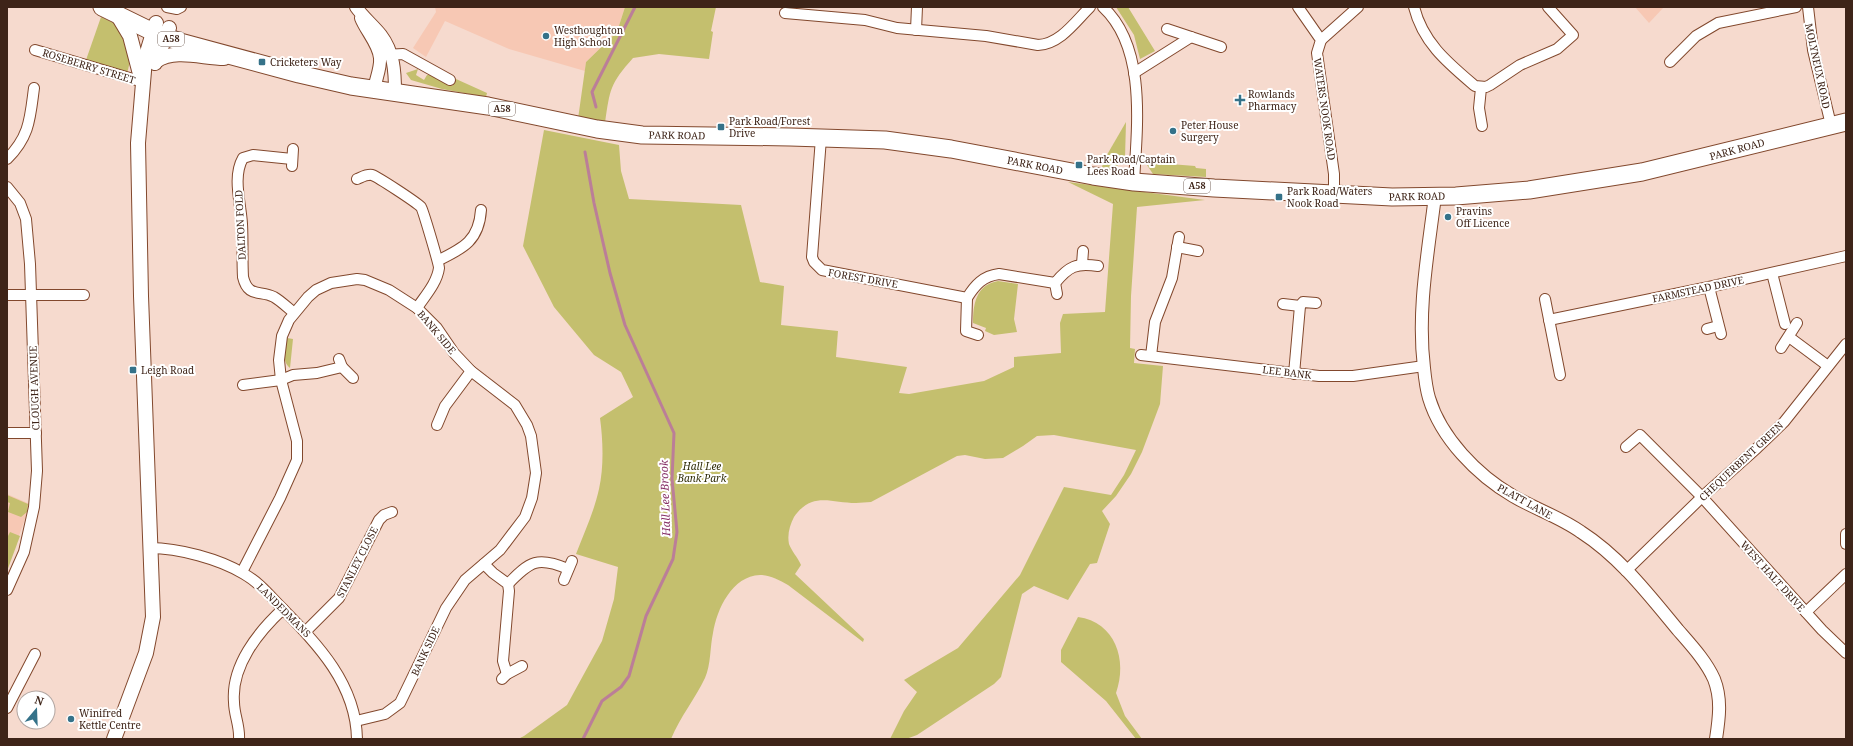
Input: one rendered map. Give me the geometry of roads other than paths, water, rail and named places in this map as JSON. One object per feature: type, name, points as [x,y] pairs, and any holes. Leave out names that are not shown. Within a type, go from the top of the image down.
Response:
[{"type":"highway","name":"A58","points":[[102,7],[161,30],[204,50],[245,59],[330,82],[395,92]]},
{"type":"highway","name":"PARK ROAD","points":[[395,92],[460,101],[627,134],[885,140],[918,144],[1134,182],[1334,195],[1392,197],[1530,190],[1619,176],[1693,161],[1838,123]]},
{"type":"main road","points":[[113,12],[130,36],[137,69],[143,82]]},
{"type":"main road","points":[[143,82],[156,61],[161,30]]},
{"type":"main road","points":[[114,739],[149,642],[153,617],[140,266],[138,143],[145,59],[161,30]]},
{"type":"main road","points":[[156,61],[163,56],[176,54],[206,58],[245,59]]},
{"type":"street","points":[[167,7],[177,10],[181,8]]},
{"type":"street","points":[[916,30],[917,7]]},
{"type":"street","points":[[785,13],[800,11],[865,20],[897,28],[980,35],[1044,45],[1058,38],[1090,7]]},
{"type":"street","points":[[1103,7],[1117,24],[1124,36],[1134,72],[1137,128],[1134,182]]},
{"type":"street","points":[[1298,7],[1321,40],[1358,7]]},
{"type":"street","points":[[1414,7],[1422,31],[1437,52],[1475,86],[1481,88],[1490,85],[1520,65],[1557,50],[1573,35],[1548,7]]},
{"type":"street","points":[[1670,62],[1696,36],[1718,23],[1796,7]]},
{"type":"street","name":"MOLYNEUX ROAD","points":[[1808,7],[1813,50],[1838,123]]},
{"type":"street","points":[[357,8],[382,36],[385,55],[374,89]]},
{"type":"street","points":[[1167,29],[1221,47]]},
{"type":"street","points":[[1134,72],[1191,37]]},
{"type":"street","name":"WATERS NOOK ROAD","points":[[1321,40],[1317,53],[1334,174],[1334,195]]},
{"type":"street","name":"ROSEBERRY STREET","points":[[35,50],[143,82]]},
{"type":"street","points":[[385,55],[403,54],[423,71],[450,80]]},
{"type":"street","points":[[385,55],[394,67],[395,92]]},
{"type":"street","points":[[7,159],[20,144],[28,129],[34,87]]},
{"type":"street","points":[[1481,88],[1479,108],[1482,126]]},
{"type":"street","name":"FOREST DRIVE","points":[[821,138],[812,257],[817,267],[829,273],[967,298]]},
{"type":"street","name":"DALTON FOLD","points":[[293,158],[253,155],[243,158],[239,167],[238,196],[242,223],[243,277],[245,284],[254,292],[276,298],[294,313]]},
{"type":"street","points":[[357,179],[367,175],[375,176],[420,206],[424,214],[429,235],[439,260],[439,269],[433,286],[417,308]]},
{"type":"street","name":"CLOUGH AVENUE","points":[[7,187],[20,203],[26,219],[37,471],[34,507],[24,552],[7,590]]},
{"type":"street","name":"PLATT LANE","points":[[1435,196],[1422,296],[1421,345],[1429,398],[1438,420],[1459,450],[1477,470],[1513,496],[1581,531],[1604,549],[1626,571],[1690,645],[1711,674],[1719,703],[1716,739]]},
{"type":"street","points":[[439,260],[466,246],[474,237],[480,222],[481,210]]},
{"type":"street","name":"LEE BANK","points":[[1198,251],[1178,242],[1172,278],[1155,322],[1146,356],[1319,376],[1353,376],[1424,366]]},
{"type":"street","points":[[1082,264],[1083,251]]},
{"type":"street","name":"FARMSTEAD DRIVE","points":[[1549,320],[1709,288],[1846,256]]},
{"type":"street","points":[[1055,283],[1068,269],[1082,264],[1098,266]]},
{"type":"street","points":[[1772,273],[1785,324]]},
{"type":"street","points":[[978,335],[962,334],[967,298],[979,282],[992,275],[999,274],[1055,283]]},
{"type":"street","name":"BANK SIDE","points":[[242,572],[280,498],[297,460],[297,441],[281,380],[279,360],[282,336],[289,320],[308,297],[320,288],[331,283],[365,280],[389,290],[417,308],[437,328],[454,353],[471,371],[514,405],[527,425],[536,458],[535,486],[525,517],[508,540],[484,564],[465,580],[446,608],[400,703],[385,714],[356,721]]},
{"type":"street","points":[[1055,283],[1057,294]]},
{"type":"street","points":[[1707,329],[1720,330],[1709,288]]},
{"type":"street","points":[[7,295],[84,295]]},
{"type":"street","points":[[1545,299],[1560,375]]},
{"type":"street","points":[[1294,374],[1300,306],[1303,302],[1316,303]]},
{"type":"street","points":[[1283,304],[1300,306]]},
{"type":"street","points":[[1781,348],[1798,323]]},
{"type":"street","points":[[1789,337],[1828,366]]},
{"type":"street","name":"CHEQUERBENT GREEN","points":[[1626,571],[1702,497],[1758,448],[1784,422],[1846,344]]},
{"type":"street","points":[[243,385],[281,380],[293,375],[317,373],[341,363],[353,378]]},
{"type":"street","points":[[447,429],[435,425],[445,406],[471,371]]},
{"type":"street","points":[[7,433],[36,432]]},
{"type":"street","name":"WEST HALT DRIVE","points":[[1626,447],[1640,434],[1702,497],[1806,612],[1846,653]]},
{"type":"street","name":"STANLEY CLOSE","points":[[306,631],[339,598],[379,520],[384,515],[392,512]]},
{"type":"street","points":[[1846,534],[1846,544]]},
{"type":"street","name":"LANDEDMANS","points":[[150,548],[159,548],[206,558],[242,572],[259,584],[306,631],[341,679],[356,721],[357,739]]},
{"type":"street","points":[[508,584],[523,568],[536,562],[570,565],[564,580]]},
{"type":"street","points":[[484,564],[508,584],[510,598],[503,661],[505,677],[522,666]]},
{"type":"street","points":[[1806,612],[1846,574]]},
{"type":"street","points":[[239,739],[239,727],[234,702],[235,682],[255,639],[265,626],[283,609]]},
{"type":"street","points":[[7,708],[35,654]]},
{"type":"waterway","name":"Hall Lee Brook","points":[[596,107],[592,92],[635,7]]},
{"type":"waterway","name":"Hall Lee Brook","points":[[583,739],[602,701],[621,687],[629,676],[646,616],[673,559],[677,532],[672,479],[674,433],[625,325],[610,273],[594,203],[585,152]]},
{"type":"place","name":"Westhoughton High School","points":[[546,36]]},
{"type":"place","name":"Cricketers Way","points":[[262,62]]},
{"type":"place","name":"Rowlands Pharmacy","points":[[1240,100]]},
{"type":"place","name":"Park Road/Forest Drive","points":[[721,127]]},
{"type":"place","name":"Peter House Surgery","points":[[1173,131]]},
{"type":"place","name":"Park Road/Captain Lees Road","points":[[1079,165]]},
{"type":"place","name":"Park Road/Waters Nook Road","points":[[1279,197]]},
{"type":"place","name":"Pravins Off Licence","points":[[1448,217]]},
{"type":"place","name":"Leigh Road","points":[[133,370]]},
{"type":"place","name":"Winifred Kettle Centre","points":[[71,719]]},
{"type":"park label","name":"Hall Lee Bank Park","points":[[702,472]]}]
